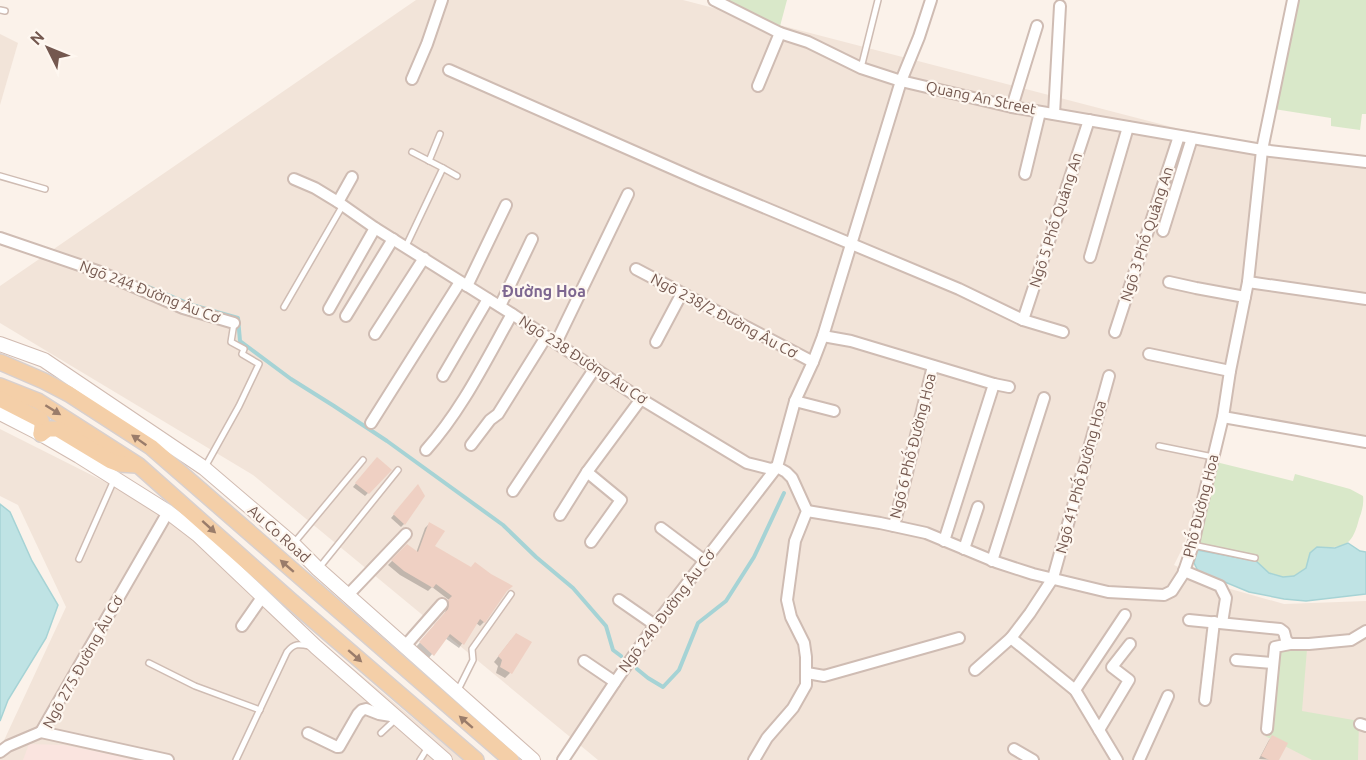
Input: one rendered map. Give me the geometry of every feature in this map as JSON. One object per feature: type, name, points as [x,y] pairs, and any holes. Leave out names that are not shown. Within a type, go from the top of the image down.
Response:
[{"type":"main road","name":"Au Co Road","points":[[0,362],[69,394],[151,447],[511,760]]},
{"type":"main road","points":[[0,386],[38,401],[138,465],[476,760]]},
{"type":"main road","points":[[0,399],[40,420],[41,434]]},
{"type":"main road","points":[[41,434],[48,429],[58,429],[111,461],[138,465]]},
{"type":"main road","points":[[290,600],[306,582]]},
{"type":"street","points":[[412,79],[442,0]]},
{"type":"street","name":"Quang An Street","points":[[714,0],[780,33],[808,42],[861,68],[901,81],[1040,112],[1262,150],[1366,162]]},
{"type":"street","points":[[754,760],[767,738],[794,708],[806,685],[807,673],[804,643],[791,617],[787,600],[795,541],[807,511],[792,478],[777,467],[795,401],[823,336],[901,81],[931,0]]},
{"type":"street","name":"Phố Đường Hoa","points":[[807,511],[926,533],[992,561],[1033,574],[1108,592],[1164,595],[1172,591],[1184,571],[1193,545],[1223,417],[1248,282],[1262,150],[1293,0]]},
{"type":"street","points":[[1054,114],[1060,6]]},
{"type":"street","points":[[1012,107],[1037,26]]},
{"type":"street","points":[[758,86],[780,33]]},
{"type":"street","points":[[449,70],[851,245],[959,289],[1023,320],[1063,332]]},
{"type":"street","points":[[1025,174],[1040,112]]},
{"type":"street","name":"Ngõ 5 Phố Quảng An","points":[[1023,320],[1089,120]]},
{"type":"street","points":[[1090,257],[1128,127]]},
{"type":"street","name":"Ngõ 3 Phố Quảng An","points":[[1114,332],[1179,136]]},
{"type":"street","points":[[1163,231],[1192,138]]},
{"type":"street","points":[[340,204],[352,177]]},
{"type":"street","name":"Ngõ 238 Đường Âu Cơ","points":[[294,179],[315,188],[641,399],[747,463],[771,469],[777,467]]},
{"type":"street","points":[[471,445],[490,420],[498,414],[551,340],[628,194]]},
{"type":"street","points":[[371,423],[464,284],[506,205]]},
{"type":"street","points":[[328,309],[375,228]]},
{"type":"street","name":"Ngõ 244 Đường Âu Cơ","points":[[0,238],[100,272],[183,308],[234,322]]},
{"type":"street","points":[[346,316],[393,239]]},
{"type":"street","points":[[500,306],[532,239]]},
{"type":"street","points":[[375,334],[424,258]]},
{"type":"street","name":"Ngõ 238/2 Đường Âu Cơ","points":[[636,269],[813,362]]},
{"type":"street","points":[[1169,282],[1245,297]]},
{"type":"street","points":[[1248,282],[1366,299]]},
{"type":"street","points":[[656,342],[682,292]]},
{"type":"street","points":[[443,376],[488,299]]},
{"type":"street","points":[[426,450],[447,424],[512,314]]},
{"type":"street","points":[[823,336],[851,340],[915,361],[1009,387]]},
{"type":"street","name":"Au Co Road","points":[[0,344],[44,360],[204,468],[293,544],[318,569],[533,760]]},
{"type":"street","points":[[1149,354],[1230,371]]},
{"type":"street","name":"Ngõ 6 Phố Đường Hoa","points":[[894,526],[933,366]]},
{"type":"street","points":[[513,491],[595,368]]},
{"type":"street","name":"Ngõ 41 Phố Đường Hoa","points":[[975,670],[1011,638],[1053,578],[1109,376]]},
{"type":"street","points":[[944,540],[994,384]]},
{"type":"street","points":[[992,561],[1044,398]]},
{"type":"street","points":[[560,515],[587,472],[641,399]]},
{"type":"street","points":[[795,401],[834,411]]},
{"type":"street","points":[[0,413],[41,434],[115,478],[168,512],[198,535],[315,647],[445,760]]},
{"type":"street","points":[[1223,417],[1366,441]]},
{"type":"street","name":"Ngõ 240 Đường Âu Cơ","points":[[563,760],[655,626],[777,467]]},
{"type":"street","points":[[587,472],[621,500],[591,542]]},
{"type":"street","points":[[964,549],[978,507]]},
{"type":"street","name":"Ngõ 275 Đường Âu Cơ","points":[[168,512],[41,732],[168,760]]},
{"type":"street","points":[[661,528],[705,561]]},
{"type":"street","points":[[348,595],[406,534]]},
{"type":"street","points":[[1184,571],[1220,586],[1226,598],[1218,623],[1205,700]]},
{"type":"street","points":[[242,626],[263,596]]},
{"type":"street","points":[[618,600],[655,626]]},
{"type":"street","points":[[405,646],[442,604]]},
{"type":"street","points":[[1075,690],[1125,615]]},
{"type":"street","points":[[1189,620],[1280,629],[1290,644]]},
{"type":"street","points":[[1267,729],[1275,647],[1351,640],[1366,631]]},
{"type":"street","points":[[807,673],[824,676],[959,638]]},
{"type":"street","points":[[1011,638],[1075,690],[1117,760]]},
{"type":"street","points":[[1099,730],[1129,680],[1112,668],[1130,644]]},
{"type":"street","points":[[1236,660],[1273,663]]},
{"type":"street","points":[[584,661],[615,682]]},
{"type":"street","points":[[1139,760],[1168,696]]},
{"type":"street","points":[[308,733],[339,747],[362,710],[366,709],[398,718]]},
{"type":"street","points":[[0,752],[41,732]]},
{"type":"street","points":[[1014,749],[1033,760]]},
{"type":"lane","points":[[861,68],[878,0]]},
{"type":"lane","points":[[429,161],[440,134]]},
{"type":"lane","points":[[412,152],[457,176]]},
{"type":"lane","points":[[406,247],[443,168]]},
{"type":"lane","points":[[0,176],[45,189]]},
{"type":"lane","points":[[284,307],[340,204]]},
{"type":"lane","name":"Ngõ 244 Đường Âu Cơ","points":[[204,468],[239,406],[259,364],[242,354],[244,349],[231,342],[234,322]]},
{"type":"lane","points":[[1159,446],[1213,457]]},
{"type":"lane","points":[[293,544],[363,460]]},
{"type":"lane","points":[[318,569],[398,470]]},
{"type":"lane","points":[[79,559],[115,478]]},
{"type":"lane","points":[[1193,545],[1255,558]]},
{"type":"lane","points":[[458,692],[473,660],[472,649],[511,594]]},
{"type":"lane","points":[[236,760],[286,652],[299,644],[315,647]]},
{"type":"lane","points":[[149,663],[195,686],[260,710]]},
{"type":"lane","points":[[381,733],[398,718]]},
{"type":"lane","points":[[420,760],[429,746]]},
{"type":"shaded area","points":[[416,0],[683,0],[1268,152],[1366,162],[1366,443],[1218,417],[1184,545],[1174,565],[1220,586],[1284,604],[1366,601],[1366,760],[598,760],[253,475],[0,323],[0,286]]},
{"type":"shaded area","points":[[0,34],[18,43],[0,105]]},
{"type":"shaded area","points":[[0,429],[167,513],[463,760],[0,760],[0,749],[66,607],[18,505],[0,496]]},
{"type":"shaded area","points":[[29,744],[64,745],[134,760],[23,760]]},
{"type":"green space","points":[[716,0],[787,0],[779,30]]},
{"type":"green space","points":[[1297,0],[1366,0],[1366,114],[1362,114],[1360,130],[1331,126],[1331,118],[1274,109]]},
{"type":"green space","points":[[1216,462],[1293,481],[1295,474],[1350,489],[1363,496],[1362,510],[1353,535],[1346,544],[1340,546],[1317,547],[1310,553],[1306,568],[1294,576],[1283,577],[1269,573],[1256,561],[1197,550]]},
{"type":"green space","points":[[1272,648],[1307,649],[1302,711],[1359,721],[1358,760],[1312,760],[1265,736]]},
{"type":"water","points":[[0,504],[10,512],[32,561],[58,605],[46,638],[8,700],[0,721]]},
{"type":"water","points":[[1348,543],[1366,552],[1366,594],[1306,601],[1284,599],[1249,592],[1198,571],[1194,563],[1197,550],[1256,561],[1269,573],[1283,577],[1294,576],[1306,568],[1310,553],[1317,547],[1335,548]]},
{"type":"building","points":[[377,457],[392,470],[369,494],[355,483]]},
{"type":"building","points":[[418,484],[425,496],[405,525],[393,514]]},
{"type":"building","points":[[429,522],[445,531],[435,546],[471,567],[475,562],[513,586],[485,623],[480,619],[464,645],[450,634],[434,656],[419,642],[448,609],[448,600],[452,596],[436,584],[433,588],[404,571],[391,560],[407,544],[418,552]]},
{"type":"building","points":[[516,633],[532,642],[512,674],[500,667],[502,660],[498,656]]},
{"type":"building","points":[[1272,735],[1288,743],[1279,760],[1269,760],[1261,756]]},
{"type":"waterway","points":[[139,283],[192,305],[238,318],[240,341],[291,379],[387,441],[503,525],[573,588],[606,626],[613,650],[621,656]]},
{"type":"waterway","points":[[637,669],[663,687],[679,670],[698,623],[726,601],[754,557],[784,493]]},
{"type":"district","name":"Đường Hoa","points":[[544,291]]}]
